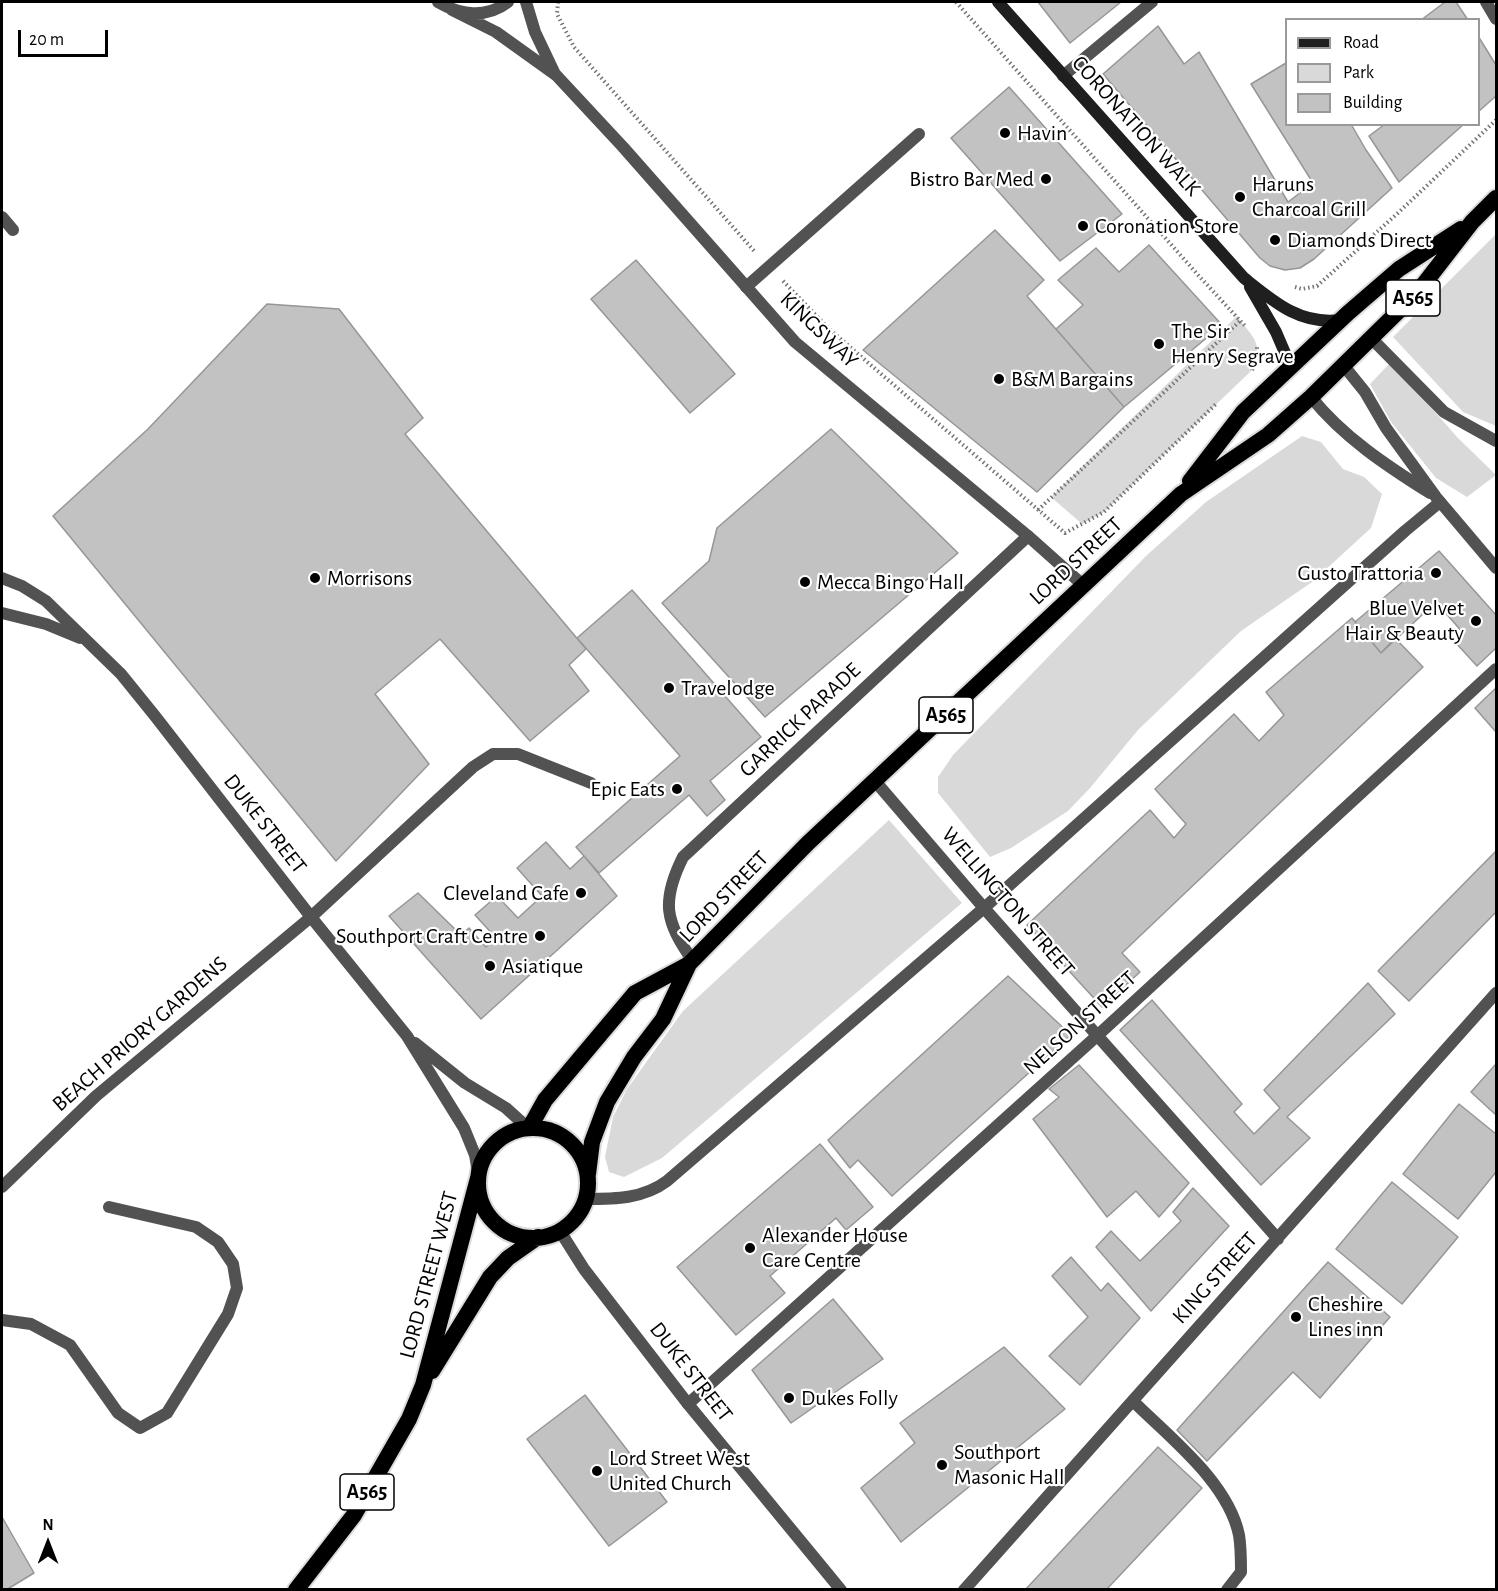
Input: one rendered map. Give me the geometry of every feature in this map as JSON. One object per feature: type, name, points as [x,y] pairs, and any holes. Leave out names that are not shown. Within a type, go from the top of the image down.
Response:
[{"type":"highway","name":"LORD STREET","points":[[529,1127],[545,1100],[635,993],[691,962],[808,843],[1181,494],[1268,435],[1311,397],[1417,293],[1472,222],[1497,198]]},
{"type":"highway","points":[[1181,494],[1242,412],[1340,320],[1399,269],[1472,222]]},
{"type":"highway","name":"LORD STREET","points":[[588,1179],[592,1142],[602,1112],[625,1070],[663,1019],[691,962]]},
{"type":"highway","name":"A565","points":[[529,1127],[548,1130],[567,1139],[575,1147],[584,1163],[588,1179],[585,1199],[579,1212],[570,1223],[560,1231],[538,1237],[515,1235],[499,1226],[485,1211],[481,1202],[478,1175],[487,1152],[500,1138],[515,1130],[529,1127]]},
{"type":"highway","name":"LORD STREET WEST","points":[[296,1590],[354,1515],[409,1419],[423,1385],[478,1175]]},
{"type":"highway","name":"LORD STREET WEST","points":[[423,1385],[490,1277],[508,1258],[538,1237]]},
{"type":"main road","name":"CORONATION WALK","points":[[998,2],[1244,278],[1268,298],[1297,316],[1319,321],[1340,320]]},
{"type":"main road","name":"CORONATION WALK","points":[[1244,278],[1276,332],[1291,366]]},
{"type":"street","name":"KINGSWAY","points":[[438,2],[496,32],[556,75],[623,147],[795,342],[1028,536],[1083,585]]},
{"type":"street","points":[[452,10],[469,14],[486,12],[508,2]]},
{"type":"street","name":"KINGSWAY","points":[[526,2],[535,32],[556,75]]},
{"type":"street","points":[[1063,76],[1152,2]]},
{"type":"street","points":[[1486,2],[1497,19]]},
{"type":"street","points":[[746,287],[919,134]]},
{"type":"street","points":[[2,217],[13,230]]},
{"type":"street","points":[[1372,339],[1444,412],[1497,441]]},
{"type":"street","points":[[1344,366],[1365,392],[1386,428],[1438,500],[1497,568]]},
{"type":"street","points":[[1311,397],[1328,416],[1379,460],[1438,500]]},
{"type":"street","points":[[585,1199],[639,1196],[655,1190],[667,1181],[984,908],[1438,500]]},
{"type":"street","name":"GARRICK PARADE","points":[[691,962],[677,939],[669,916],[668,901],[673,877],[683,857],[1028,536]]},
{"type":"street","name":"DUKE STREET","points":[[2,578],[22,586],[46,601],[121,674],[407,1036],[464,1128],[475,1155],[478,1175]]},
{"type":"street","name":"DUKE STREET","points":[[2,613],[46,624],[87,640]]},
{"type":"street","name":"NELSON STREET","points":[[688,1404],[1098,1035],[1497,669]]},
{"type":"street","name":"BEACH PRIORY GARDENS","points":[[2,1187],[96,1096],[311,917],[473,767],[493,754],[518,754],[591,783]]},
{"type":"street","name":"WELLINGTON STREET","points":[[875,781],[984,908],[1278,1239]]},
{"type":"street","name":"KING STREET","points":[[964,1590],[1497,993]]},
{"type":"street","name":"DUKE STREET","points":[[407,1036],[465,1083],[506,1108],[529,1127]]},
{"type":"street","points":[[2,1320],[31,1324],[70,1345],[118,1413],[140,1428],[167,1413],[228,1314],[237,1288],[233,1264],[218,1242],[196,1227],[109,1207]]},
{"type":"street","name":"DUKE STREET","points":[[560,1231],[584,1269],[688,1404],[841,1590]]},
{"type":"street","points":[[1133,1401],[1197,1464],[1223,1495],[1239,1535],[1241,1572],[1227,1590]]},
{"type":"path","points":[[558,2],[557,14],[574,48],[770,267],[828,328],[1065,533],[1104,512],[1218,402]]},
{"type":"path","points":[[956,2],[1252,334]]},
{"type":"path","points":[[1286,284],[1302,289],[1317,286],[1497,120]]},
{"type":"path","points":[[1038,510],[1240,321]]},
{"type":"path","points":[[1251,371],[1257,360],[1258,347],[1255,340]]},
{"type":"green space","points":[[1496,234],[1496,426],[1463,412],[1393,337]]},
{"type":"green space","points":[[1237,316],[1257,347],[1251,371],[1104,512],[1082,524],[1051,497]]},
{"type":"green space","points":[[1391,362],[1457,437],[1496,475],[1467,497],[1436,478],[1391,422],[1370,384]]},
{"type":"green space","points":[[1302,436],[1321,442],[1343,469],[1364,477],[1382,494],[1371,528],[1312,582],[1241,631],[1138,730],[1068,811],[1011,848],[990,857],[938,793],[938,777],[953,755],[1146,556],[1206,502]]},
{"type":"green space","points":[[889,820],[962,903],[662,1158],[624,1177],[609,1172],[605,1157],[613,1117],[627,1089],[683,1011]]},
{"type":"building","points":[[1038,2],[1121,2],[1070,43]]},
{"type":"building","points":[[1445,2],[1456,2],[1467,18],[1424,18]]},
{"type":"building","points":[[1158,26],[1184,64],[1199,52],[1288,202],[1313,183],[1251,84],[1285,64],[1285,126],[1352,126],[1392,188],[1314,259],[1300,268],[1285,270],[1270,266],[1260,258],[1103,74]]},
{"type":"building","points":[[1480,39],[1496,65],[1496,96],[1480,110]]},
{"type":"building","points":[[1009,87],[1122,214],[1060,261],[951,138]]},
{"type":"building","points":[[1382,126],[1462,126],[1399,182],[1369,136]]},
{"type":"building","name":"B&M Bargains","points":[[995,230],[1044,280],[1027,296],[1124,407],[1037,492],[863,350]]},
{"type":"building","points":[[1149,245],[1222,325],[1124,407],[1056,329],[1083,305],[1058,280],[1096,248],[1119,272]]},
{"type":"building","points":[[636,260],[735,374],[690,413],[591,299]]},
{"type":"building","name":"Morrisons","points":[[267,304],[339,309],[423,418],[405,434],[586,649],[569,665],[589,691],[530,741],[440,639],[375,694],[429,764],[336,861],[53,516],[148,429]]},
{"type":"building","name":"Mecca Bingo Hall","points":[[831,429],[958,553],[765,717],[662,603],[709,561],[717,528]]},
{"type":"building","points":[[1439,551],[1496,615],[1496,648],[1477,666],[1455,642],[1464,634],[1436,602],[1381,653],[1355,622]]},
{"type":"building","name":"Travelodge","points":[[632,590],[761,737],[710,781],[725,800],[707,816],[689,795],[599,873],[576,847],[680,756],[577,638]]},
{"type":"building","points":[[1352,618],[1381,653],[1395,638],[1423,667],[1122,953],[1140,972],[1102,1007],[1027,925],[1150,810],[1174,838],[1186,824],[1155,789],[1234,714],[1259,741],[1284,715],[1266,692]]},
{"type":"building","points":[[1496,688],[1496,732],[1475,708]]},
{"type":"building","points":[[546,842],[570,869],[584,856],[617,896],[481,1019],[389,916],[418,893],[461,935],[469,928],[486,947],[496,938],[475,915],[497,896],[518,918],[542,896],[517,868]]},
{"type":"building","points":[[1496,851],[1496,912],[1409,1001],[1378,971]]},
{"type":"building","points":[[1008,976],[1071,1035],[892,1196],[858,1160],[850,1168],[828,1140]]},
{"type":"building","points":[[1368,983],[1395,1014],[1287,1117],[1310,1138],[1261,1185],[1120,1030],[1152,1000],[1242,1104],[1234,1112],[1254,1134],[1280,1108],[1264,1090]]},
{"type":"building","points":[[1496,1064],[1496,1115],[1471,1092]]},
{"type":"building","points":[[1079,1065],[1189,1183],[1159,1217],[1136,1191],[1107,1217],[1033,1119],[1059,1097],[1049,1089]]},
{"type":"building","points":[[1459,1104],[1496,1134],[1496,1172],[1458,1219],[1403,1174]]},
{"type":"building","name":"Alexander House Care Centre","points":[[820,1144],[873,1207],[846,1230],[836,1218],[770,1276],[785,1293],[736,1335],[677,1267]]},
{"type":"building","points":[[1392,1182],[1458,1237],[1402,1304],[1336,1249]]},
{"type":"building","points":[[1193,1188],[1229,1226],[1151,1311],[1096,1247],[1111,1231],[1140,1261],[1181,1221],[1173,1212]]},
{"type":"building","points":[[1071,1257],[1101,1291],[1108,1283],[1140,1318],[1080,1385],[1049,1356],[1088,1317],[1052,1276]]},
{"type":"building","points":[[1328,1262],[1390,1317],[1320,1398],[1293,1372],[1207,1461],[1177,1430]]},
{"type":"building","points":[[833,1299],[883,1359],[791,1423],[752,1370]]},
{"type":"building","name":"Southport Masonic Hall","points":[[1004,1347],[1065,1409],[901,1542],[861,1488],[915,1443],[900,1423]]},
{"type":"building","name":"Lord Street West United Church","points":[[585,1395],[667,1502],[609,1546],[527,1439]]},
{"type":"building","points":[[1158,1447],[1202,1488],[1106,1590],[1025,1590]]},
{"type":"building","points":[[2,1517],[34,1573],[6,1590],[2,1590]]},
{"type":"place","name":"Havin","points":[[1005,133]]},
{"type":"place","name":"Bistro Bar Med","points":[[1046,179]]},
{"type":"place","name":"Haruns Charcoal Grill","points":[[1240,197]]},
{"type":"place","name":"Coronation Store","points":[[1083,226]]},
{"type":"place","name":"Diamonds Direct","points":[[1275,240]]},
{"type":"place","name":"The Sir Henry Segrave","points":[[1159,344]]},
{"type":"place","name":"B&M Bargains","points":[[999,379]]},
{"type":"place","name":"Gusto Trattoria","points":[[1436,573]]},
{"type":"place","name":"Morrisons","points":[[315,578]]},
{"type":"place","name":"Mecca Bingo Hall","points":[[805,582]]},
{"type":"place","name":"Blue Velvet Hair & Beauty","points":[[1476,621]]},
{"type":"place","name":"Travelodge","points":[[669,688]]},
{"type":"place","name":"Epic Eats","points":[[677,789]]},
{"type":"place","name":"Cleveland Cafe","points":[[581,893]]},
{"type":"place","name":"Southport Craft Centre","points":[[540,936]]},
{"type":"place","name":"Asiatique","points":[[490,966]]},
{"type":"place","name":"Alexander House Care Centre","points":[[750,1248]]},
{"type":"place","name":"Cheshire Lines inn","points":[[1296,1317]]},
{"type":"place","name":"Dukes Folly","points":[[789,1398]]},
{"type":"place","name":"Southport Masonic Hall","points":[[942,1465]]},
{"type":"place","name":"Lord Street West United Church","points":[[597,1471]]}]
